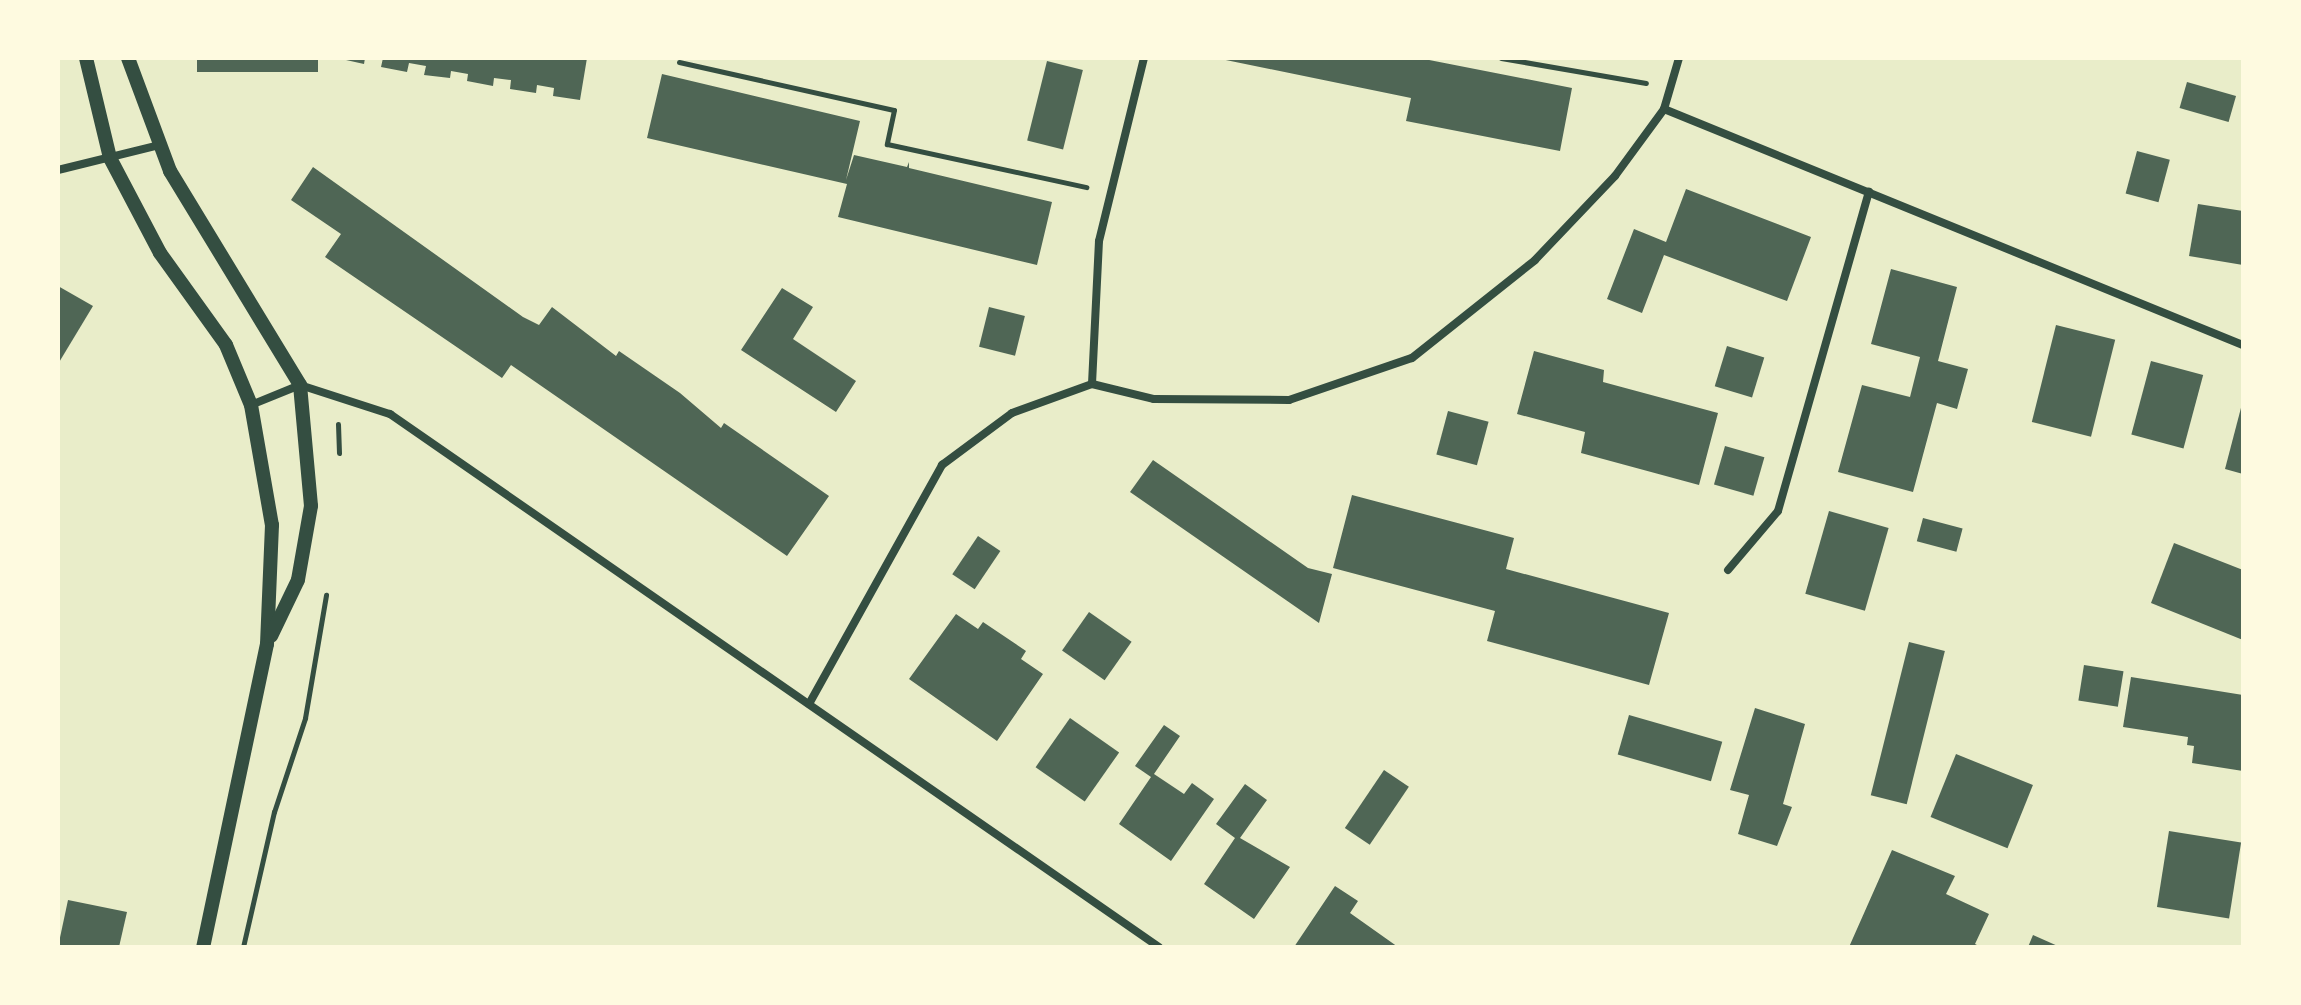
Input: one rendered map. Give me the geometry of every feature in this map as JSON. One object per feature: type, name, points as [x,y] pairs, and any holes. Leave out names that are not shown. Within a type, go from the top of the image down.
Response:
[{"type":"street","points":[[86,58],[110,158],[160,253],[226,345],[251,405],[272,525],[267,644],[203,947]]},
{"type":"street","points":[[128,58],[170,171],[300,385],[311,506],[298,580],[267,644]]},
{"type":"street","points":[[1092,384],[1099,241],[1144,58]]},
{"type":"street","points":[[809,704],[942,465],[1012,413],[1092,384],[1154,399],[1289,400],[1412,358],[1535,260],[1615,176],[1664,109],[1679,58]]},
{"type":"street","points":[[1664,109],[2243,345]]},
{"type":"street","points":[[58,170],[159,145]]},
{"type":"street","points":[[1728,570],[1778,511],[1869,192]]},
{"type":"street","points":[[251,405],[300,385],[390,414],[1159,947]]},
{"type":"path","points":[[1501,58],[1670,87]]},
{"type":"path","points":[[679,62],[894,110],[887,144],[1111,192]]},
{"type":"path","points":[[335,396],[339,458]]},
{"type":"path","points":[[243,947],[274,812],[305,718],[327,590]]},
{"type":"building","points":[[197,58],[318,58],[318,72],[197,72]]},
{"type":"building","points":[[337,58],[365,58],[364,64]]},
{"type":"building","points":[[383,58],[587,58],[580,100],[553,96],[554,88],[537,85],[536,93],[510,89],[511,80],[494,78],[493,86],[467,81],[468,74],[451,71],[450,78],[424,75],[426,66],[409,63],[407,72],[381,67]]},
{"type":"building","points":[[1216,58],[1419,58],[1572,88],[1560,151],[1406,121],[1411,98]]},
{"type":"building","points":[[1047,61],[1083,70],[1063,150],[1027,141]]},
{"type":"building","points":[[662,74],[860,121],[846,180],[854,155],[907,167],[909,162],[909,168],[1052,202],[1037,265],[838,217],[847,184],[647,138]]},
{"type":"building","points":[[2187,82],[2236,96],[2229,122],[2180,108]]},
{"type":"building","points":[[2137,151],[2170,160],[2158,202],[2126,194]]},
{"type":"building","points":[[313,167],[523,317],[539,325],[552,307],[616,356],[619,351],[680,393],[721,428],[724,423],[829,496],[787,556],[511,365],[502,378],[325,257],[341,234],[291,200]]},
{"type":"building","points":[[1686,189],[1811,237],[1787,301],[1664,255],[1642,313],[1607,299],[1634,229],[1666,242]]},
{"type":"building","points":[[2198,204],[2243,211],[2243,265],[2189,256]]},
{"type":"building","points":[[1891,269],[1957,287],[1938,361],[1968,369],[1957,409],[1937,403],[1913,492],[1838,472],[1862,385],[1910,397],[1920,357],[1871,344]]},
{"type":"building","points":[[58,286],[93,306],[58,364]]},
{"type":"building","points":[[782,288],[813,307],[793,339],[856,381],[836,412],[741,350]]},
{"type":"building","points":[[989,307],[1025,316],[1015,356],[979,347]]},
{"type":"building","points":[[2056,325],[2115,340],[2091,437],[2032,422]]},
{"type":"building","points":[[1727,346],[1764,357],[1752,398],[1715,386]]},
{"type":"building","points":[[1534,351],[1604,370],[1603,382],[1718,413],[1699,485],[1581,453],[1585,432],[1517,414]]},
{"type":"building","points":[[2151,361],[2203,375],[2183,448],[2131,434]]},
{"type":"building","points":[[2243,404],[2243,474],[2225,469]]},
{"type":"building","points":[[1448,411],[1489,422],[1477,465],[1436,454]]},
{"type":"building","points":[[1725,446],[1764,457],[1753,496],[1714,484]]},
{"type":"building","points":[[1153,460],[1308,568],[1332,574],[1319,623],[1130,492]]},
{"type":"building","points":[[1352,495],[1514,538],[1506,569],[1669,613],[1649,685],[1487,641],[1495,611],[1333,568]]},
{"type":"building","points":[[1829,511],[1889,528],[1865,611],[1805,594]]},
{"type":"building","points":[[1923,518],[1963,529],[1956,552],[1917,541]]},
{"type":"building","points":[[978,536],[1000,551],[975,589],[952,574]]},
{"type":"building","points":[[2174,543],[2243,570],[2243,640],[2151,603]]},
{"type":"building","points":[[1089,612],[1132,642],[1105,680],[1062,651]]},
{"type":"building","points":[[956,614],[978,629],[983,622],[1026,651],[1021,659],[1043,674],[997,741],[909,679]]},
{"type":"building","points":[[1909,642],[1945,651],[1907,804],[1871,795]]},
{"type":"building","points":[[2084,665],[2124,671],[2118,707],[2078,701]]},
{"type":"building","points":[[2131,677],[2243,695],[2243,771],[2192,763],[2194,746],[2187,745],[2188,737],[2123,727]]},
{"type":"building","points":[[1755,708],[1805,724],[1783,804],[1792,807],[1777,846],[1738,834],[1749,795],[1730,790]]},
{"type":"building","points":[[1629,715],[1722,742],[1711,781],[1618,754]]},
{"type":"building","points":[[1070,718],[1119,752],[1085,802],[1036,767]]},
{"type":"building","points":[[1164,725],[1180,736],[1154,774],[1184,794],[1192,783],[1214,799],[1171,861],[1119,824],[1151,777],[1135,766]]},
{"type":"building","points":[[1956,754],[2033,785],[2007,848],[1931,817]]},
{"type":"building","points":[[1384,770],[1409,787],[1370,845],[1345,828]]},
{"type":"building","points":[[1245,784],[1267,800],[1240,838],[1290,867],[1254,919],[1204,884],[1235,838],[1216,824]]},
{"type":"building","points":[[2169,831],[2241,842],[2229,918],[2157,907]]},
{"type":"building","points":[[1892,850],[1955,876],[1946,894],[1989,914],[1975,944],[1981,947],[1849,947]]},
{"type":"building","points":[[1335,886],[1358,901],[1350,913],[1398,947],[1294,947]]},
{"type":"building","points":[[68,900],[127,912],[119,947],[58,947]]},
{"type":"building","points":[[2033,935],[2060,947],[2028,947]]}]
